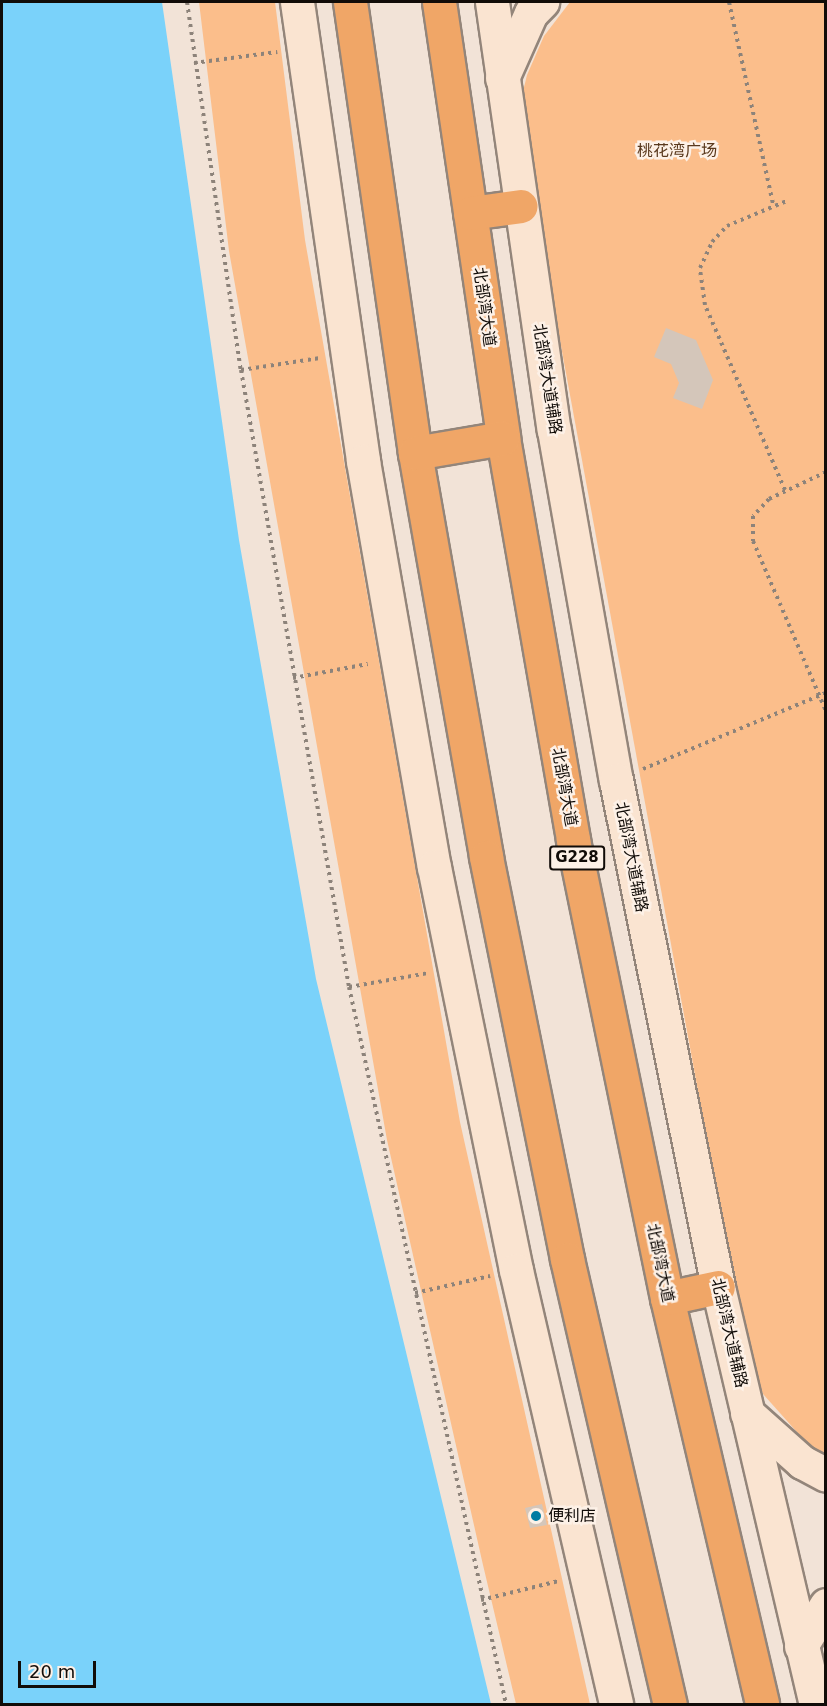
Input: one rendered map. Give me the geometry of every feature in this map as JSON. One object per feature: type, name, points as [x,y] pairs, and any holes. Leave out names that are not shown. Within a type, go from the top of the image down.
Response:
[{"type":"highway","points":[[350,2],[415,453],[486,857],[567,1259],[670,1704]]},
{"type":"highway","name":"北部湾大道","points":[[439,2],[503,438],[573,840],[667,1298],[762,1704]]},
{"type":"highway","points":[[470,213],[521,206]]},
{"type":"highway","points":[[415,453],[503,438]]},
{"type":"highway","points":[[667,1298],[718,1287]]},
{"type":"main road","points":[[297,2],[348,354],[398,658],[455,968],[516,1270],[616,1704]]},
{"type":"main road","name":"北部湾大道辅路","points":[[492,2],[554,430],[616,780],[718,1287],[816,1704]]},
{"type":"main road","points":[[502,78],[531,14],[542,2]]},
{"type":"main road","points":[[747,1413],[802,1462],[825,1475]]},
{"type":"main road","points":[[801,1646],[825,1605]]},
{"type":"path","points":[[187,2],[194,63],[241,370],[292,678],[349,987],[506,1704]]},
{"type":"path","points":[[729,2],[773,204]]},
{"type":"path","points":[[194,63],[303,49]]},
{"type":"path","points":[[785,490],[705,305],[700,268],[712,242],[727,226],[773,204],[789,200]]},
{"type":"path","points":[[241,370],[348,354]]},
{"type":"path","points":[[825,472],[785,490],[753,516],[753,541],[825,711]]},
{"type":"path","points":[[292,678],[398,658]]},
{"type":"path","points":[[616,780],[825,693]]},
{"type":"path","points":[[349,987],[455,968]]},
{"type":"path","points":[[415,1293],[516,1270]]},
{"type":"path","points":[[482,1600],[586,1574]]},
{"type":"green space","points":[[199,2],[275,2],[305,240],[460,1122],[590,1704],[516,1704],[483,1565],[387,1140],[229,251]]},
{"type":"green space","name":"桃花湾广场","points":[[570,2],[825,2],[825,1456],[813,1450],[763,1394],[746,1352],[518,112],[527,75],[544,36]]},
{"type":"water","points":[[2,2],[162,2],[239,540],[316,979],[491,1704],[2,1704]]},
{"type":"building","points":[[666,328],[696,340],[713,380],[702,409],[673,398],[679,383],[671,364],[654,357]]},
{"type":"building","name":"便利店","points":[[542,1504],[547,1525],[530,1528],[525,1508]]},
{"type":"place","name":"便利店","points":[[536,1516]]}]
